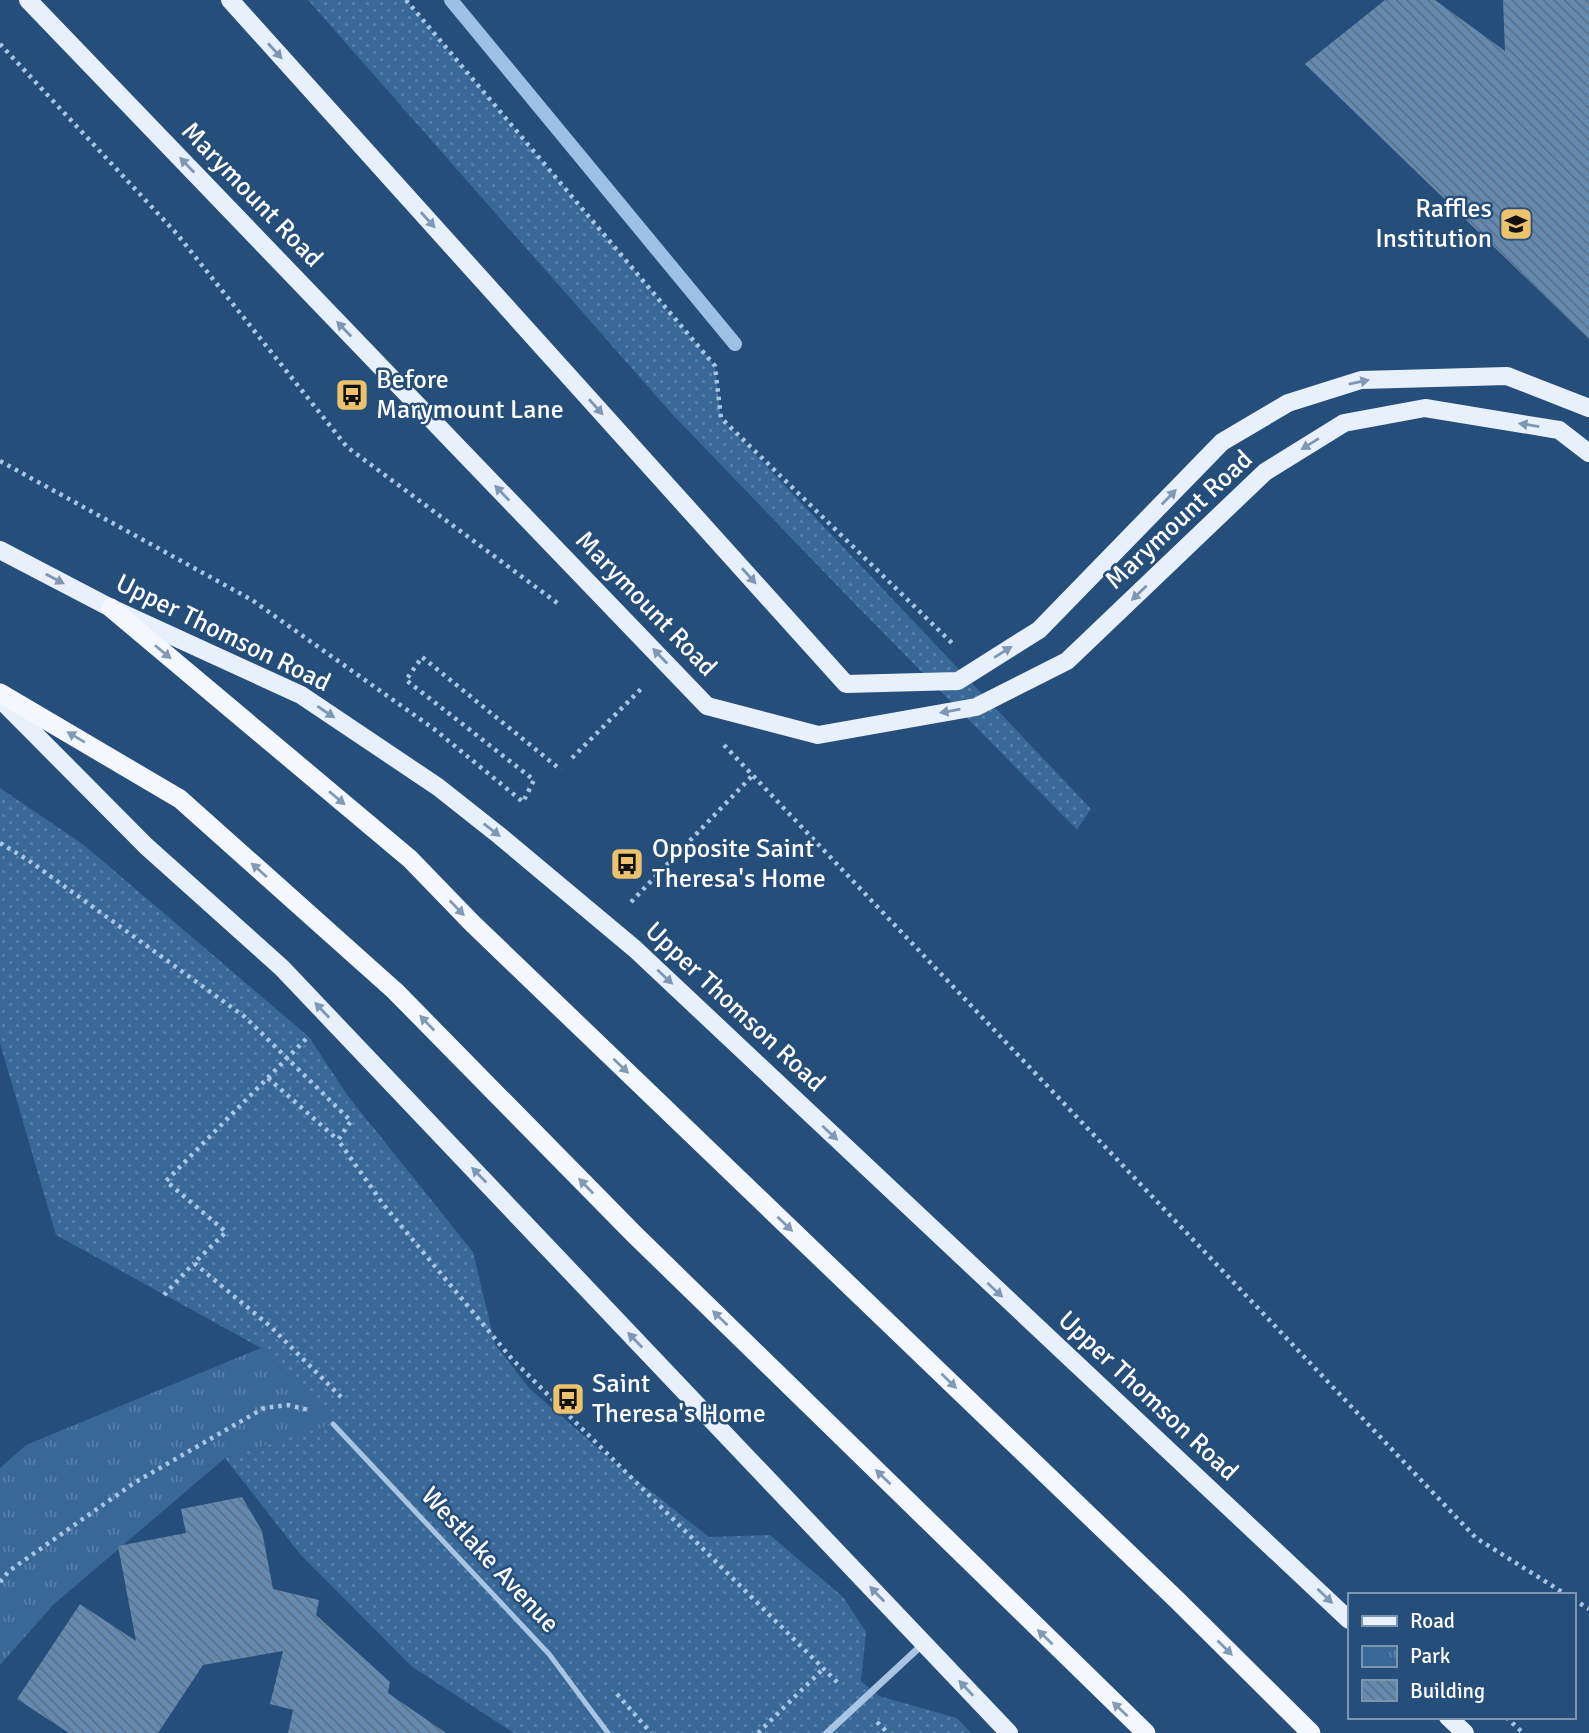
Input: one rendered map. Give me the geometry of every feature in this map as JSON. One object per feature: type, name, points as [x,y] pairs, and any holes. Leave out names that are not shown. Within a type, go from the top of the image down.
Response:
[{"type":"highway","points":[[111,608],[410,859],[472,923],[1177,1600],[1311,1733]]},
{"type":"highway","points":[[0,692],[180,799],[395,991],[634,1234],[1146,1733]]},
{"type":"main road","name":"Marymount Road","points":[[28,0],[707,706],[818,735],[976,707],[1067,662],[1265,472],[1344,423],[1425,408],[1559,430],[1589,453]]},
{"type":"main road","name":"Marymount Road","points":[[230,0],[846,684],[958,681],[1039,630],[1222,442],[1288,403],[1361,380],[1507,376],[1589,408]]},
{"type":"main road","name":"Upper Thomson Road","points":[[0,550],[111,608],[301,695],[438,787],[608,925],[1348,1619]]},
{"type":"main road","points":[[0,699],[146,846],[282,968],[1009,1733]]},
{"type":"main road","points":[[1450,1719],[1465,1733]]},
{"type":"street","points":[[827,1733],[924,1643]]},
{"type":"lane","name":"Westlake Avenue","points":[[333,1424],[549,1654],[608,1733]]},
{"type":"path","points":[[406,0],[715,366],[721,418],[960,650]]},
{"type":"path","points":[[0,44],[177,234],[347,447],[567,610]]},
{"type":"path","points":[[0,460],[252,600],[434,729],[523,802],[534,780],[406,680],[422,657],[561,769]]},
{"type":"path","points":[[572,758],[646,684]]},
{"type":"path","points":[[724,745],[1476,1538],[1564,1593]]},
{"type":"path","points":[[608,925],[753,775]]},
{"type":"path","points":[[0,843],[29,860],[245,1017],[351,1121],[338,1140]]},
{"type":"path","points":[[166,1181],[309,1037]]},
{"type":"path","points":[[268,1078],[338,1140],[383,1204],[512,1359],[823,1669],[758,1733]]},
{"type":"path","points":[[164,1295],[194,1263]]},
{"type":"path","points":[[0,1582],[9,1571],[134,1483],[264,1408],[288,1405],[311,1411],[333,1424]]},
{"type":"path","points":[[1508,1719],[1523,1733]]},
{"type":"green space","points":[[308,0],[406,0],[715,366],[721,418],[1091,809],[1077,830],[672,414]]},
{"type":"green space","points":[[0,788],[84,845],[309,1037],[348,1096],[473,1252],[495,1344],[529,1388],[615,1463],[709,1537],[770,1535],[843,1597],[866,1632],[861,1681],[879,1696],[957,1718],[971,1733],[514,1733],[411,1666],[300,1554],[225,1458],[332,1423],[261,1348],[56,1235],[0,1043]]},
{"type":"green space","points":[[261,1348],[333,1424],[225,1458],[53,1605],[0,1665],[0,1468],[26,1445]]},
{"type":"building","name":"Raffles Institution","points":[[1385,0],[1435,0],[1505,51],[1503,0],[1589,0],[1589,339],[1305,64]]},
{"type":"building","points":[[242,1497],[262,1531],[273,1589],[319,1600],[316,1615],[390,1682],[388,1693],[446,1733],[288,1733],[293,1710],[270,1704],[283,1651],[203,1665],[158,1733],[69,1733],[17,1699],[80,1604],[136,1641],[118,1546],[186,1533],[181,1509]]},
{"type":"waterway","points":[[451,0],[735,344]]},
{"type":"place","name":"Raffles Institution","points":[[1516,224]]},
{"type":"place","name":"Before Marymount Lane","points":[[352,395]]},
{"type":"place","name":"Opposite Saint Theresa's Home","points":[[627,864]]},
{"type":"place","name":"Saint Theresa's Home","points":[[568,1399]]}]
